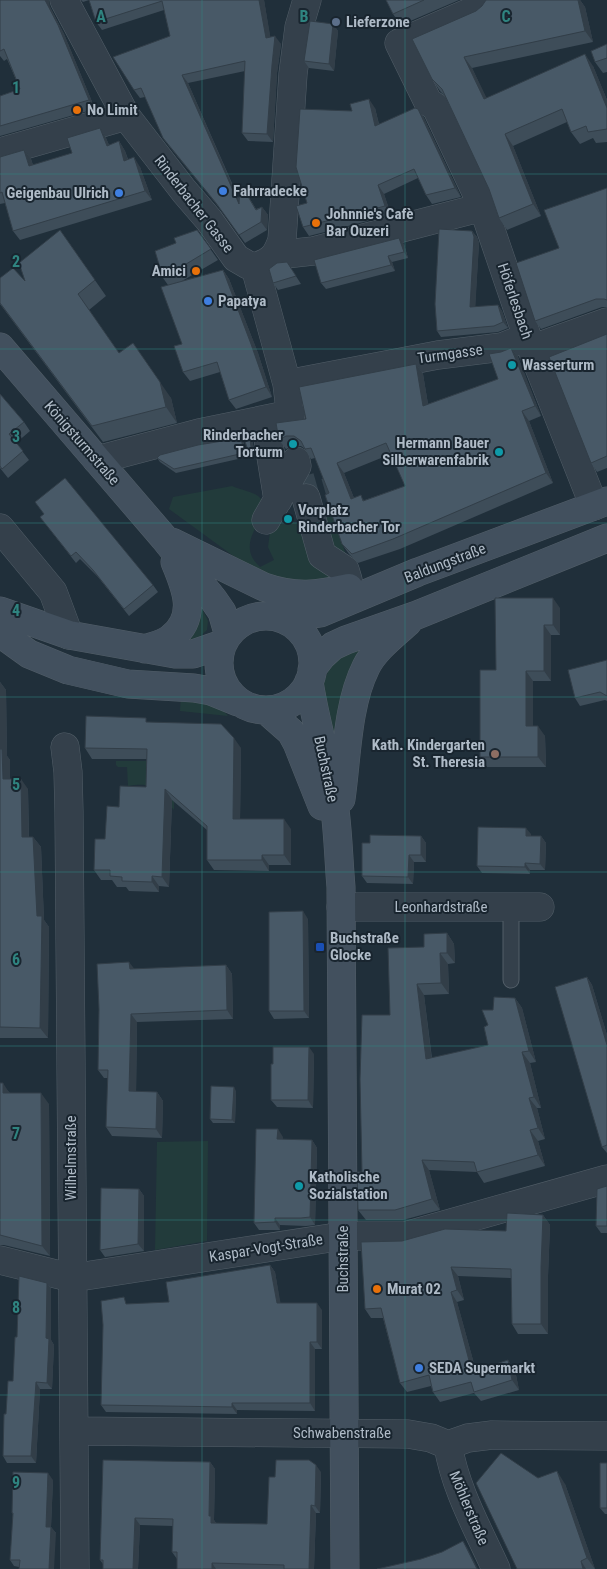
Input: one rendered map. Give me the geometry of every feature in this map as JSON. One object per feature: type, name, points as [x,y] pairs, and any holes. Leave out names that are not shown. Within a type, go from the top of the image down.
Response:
[{"type":"street","name":"Rinderbacher Gasse","points":[[64,0],[126,116],[184,191],[236,258],[248,265],[266,261]]},
{"type":"street","points":[[272,510],[288,384],[266,261],[282,240],[293,74],[299,27],[307,0]]},
{"type":"street","name":"Höferlesbach","points":[[484,0],[477,9],[399,43],[428,102],[436,106],[483,207],[529,342],[600,504]]},
{"type":"street","points":[[0,152],[126,116]]},
{"type":"street","points":[[266,261],[313,251],[483,207]]},
{"type":"street","name":"Turmgasse","points":[[288,384],[438,355],[502,346],[522,339],[537,347],[607,322]]},
{"type":"street","name":"Königsturmstraße","points":[[0,348],[164,538],[214,599],[222,612],[225,639]]},
{"type":"street","points":[[97,460],[199,434],[283,422]]},
{"type":"street","points":[[272,510],[297,466],[296,461]]},
{"type":"street","name":"Baldungstraße","points":[[273,617],[296,617],[320,613],[418,572],[600,504]]},
{"type":"street","points":[[272,510],[308,505],[322,556],[345,570],[348,580]]},
{"type":"street","points":[[0,528],[52,592],[69,636]]},
{"type":"street","points":[[164,538],[264,587],[278,592],[300,595],[317,594],[353,587],[383,576],[418,572]]},
{"type":"street","points":[[145,649],[169,639],[178,632],[188,611],[187,594],[183,580],[164,538]]},
{"type":"street","name":"Königsturmstraße","points":[[164,538],[242,605],[252,611],[273,617]]},
{"type":"street","points":[[0,633],[29,654],[68,670],[128,684],[194,688],[211,691],[252,708],[266,710],[280,708],[292,702],[302,693],[322,656],[333,646],[416,615],[607,538]]},
{"type":"street","points":[[0,611],[69,636],[176,654],[194,654],[225,639],[239,624],[252,618],[273,617],[292,624],[305,638],[312,656],[311,675]]},
{"type":"street","points":[[338,846],[354,706],[361,681],[373,656],[416,615]]},
{"type":"street","points":[[225,639],[218,660],[220,676],[227,690],[238,702]]},
{"type":"street","name":"Buchstraße","points":[[311,675],[312,703],[331,784],[342,907],[345,1569]]},
{"type":"street","name":"Buchstraße","points":[[266,710],[288,729],[296,743],[338,846]]},
{"type":"street","name":"Wilhelmstraße","points":[[65,747],[68,772],[75,1569]]},
{"type":"street","name":"Leonhardstraße","points":[[342,907],[540,907]]},
{"type":"street","name":"Kaspar-Vogt-Straße","points":[[72,1278],[343,1236],[405,1236],[607,1179]]},
{"type":"street","points":[[0,1260],[72,1278]]},
{"type":"street","name":"Schwabenstraße","points":[[74,1431],[408,1434],[431,1438],[448,1445]]},
{"type":"street","points":[[448,1445],[468,1438],[492,1435],[607,1436]]},
{"type":"street","name":"Möhlerstraße","points":[[448,1445],[451,1465],[457,1483],[496,1569]]},
{"type":"lane","points":[[511,907],[511,980]]},
{"type":"green space","points":[[232,486],[258,496],[263,503],[263,510],[250,546],[252,557],[260,567],[274,560],[268,547],[270,532],[278,525],[291,522],[303,525],[343,581],[302,586],[254,571],[169,509],[173,497]]},
{"type":"green space","points":[[330,504],[349,565],[327,554],[313,509]]},
{"type":"green space","points":[[197,598],[208,621],[207,630],[195,641],[184,642]]},
{"type":"green space","points":[[370,639],[334,739],[323,698],[323,686],[327,673],[343,653]]},
{"type":"green space","points":[[181,695],[218,704],[228,716],[180,711]]},
{"type":"green space","points":[[116,761],[152,761],[175,770],[174,810],[156,789],[144,785],[128,786],[127,767],[118,767]]},
{"type":"green space","points":[[208,1141],[207,1241],[155,1250],[157,1142]]},
{"type":"building","points":[[0,0],[45,0],[58,25],[89,100],[0,126],[0,96],[20,89],[4,49],[0,51]]},
{"type":"building","points":[[89,0],[259,0],[266,38],[275,36],[267,134],[242,133],[245,61],[182,75],[239,204],[240,183],[256,210],[262,207],[261,222],[239,235],[216,203],[163,138],[141,88],[134,90],[113,57],[170,36],[162,1],[96,22]]},
{"type":"building","points":[[386,0],[424,0],[393,14]]},
{"type":"building","points":[[486,0],[578,0],[585,31],[464,57],[484,99],[585,54],[607,108],[607,129],[588,132],[586,126],[571,132],[562,109],[505,134],[533,204],[499,218],[489,189],[442,89],[432,79],[412,39],[476,11]]},
{"type":"building","points":[[310,21],[333,24],[329,64],[304,61]]},
{"type":"building","points":[[607,44],[607,58],[595,62],[591,51]]},
{"type":"building","points":[[369,99],[375,126],[415,108],[418,109],[455,188],[426,195],[414,169],[378,185],[385,206],[303,227],[296,206],[307,203],[296,167],[300,109],[352,111],[350,104]]},
{"type":"building","points":[[100,128],[107,146],[119,141],[124,161],[134,157],[145,191],[13,231],[2,192],[0,193],[0,157],[24,150],[29,166],[72,153],[67,138]]},
{"type":"building","points":[[607,188],[607,300],[596,299],[535,321],[516,263],[559,248],[544,210]]},
{"type":"building","points":[[439,229],[472,231],[474,237],[470,307],[498,305],[503,322],[494,326],[437,331],[435,304]]},
{"type":"building","points":[[60,230],[95,280],[78,294],[119,353],[133,343],[160,382],[166,407],[92,426],[0,303],[0,278],[13,268],[25,281],[19,263]]},
{"type":"building","points":[[197,230],[211,249],[163,278],[155,251],[176,243],[174,238]]},
{"type":"building","points":[[399,238],[404,252],[388,256],[391,265],[321,283],[314,260]]},
{"type":"building","points":[[287,262],[296,276],[273,283],[269,269],[277,263]]},
{"type":"building","points":[[223,270],[266,387],[229,400],[217,362],[183,372],[174,346],[182,344],[161,287]]},
{"type":"building","points":[[607,334],[607,456],[591,463],[549,357]]},
{"type":"building","points":[[511,348],[535,406],[522,411],[546,473],[393,539],[352,554],[342,544],[325,495],[329,493],[311,448],[305,449],[301,441],[294,436],[286,436],[279,440],[276,423],[306,419],[299,387],[416,364],[423,406],[498,379],[489,354]],"holes":[[[386,443],[405,486],[363,501],[361,495],[351,499],[337,463]]]},
{"type":"building","points":[[0,394],[24,422],[9,434],[23,451],[2,469],[0,466]]},
{"type":"building","points":[[249,434],[252,453],[249,453],[243,436]]},
{"type":"building","points":[[241,438],[244,453],[174,469],[157,458],[160,455],[198,445]]},
{"type":"building","points":[[65,478],[153,585],[124,609],[76,552],[71,556],[40,517],[44,514],[35,502]]},
{"type":"building","points":[[495,598],[553,598],[553,625],[544,625],[544,671],[526,671],[526,726],[538,726],[538,757],[480,757],[480,670],[496,670]]},
{"type":"building","points":[[607,660],[607,696],[600,692],[575,698],[568,670]]},
{"type":"building","points":[[86,716],[146,718],[146,722],[221,724],[234,738],[233,819],[284,819],[284,855],[262,855],[262,860],[207,860],[207,826],[165,789],[162,877],[152,876],[152,882],[122,881],[122,877],[110,876],[110,870],[94,870],[95,839],[105,839],[107,806],[119,807],[120,786],[146,787],[147,749],[85,748]]},
{"type":"building","points":[[0,749],[2,749],[3,779],[21,779],[22,837],[33,837],[37,916],[42,916],[40,1028],[0,1027]]},
{"type":"building","points":[[478,827],[526,828],[526,836],[541,836],[540,864],[525,863],[525,867],[477,866]]},
{"type":"building","points":[[370,835],[421,836],[421,855],[409,855],[408,877],[362,876],[362,843],[370,843]]},
{"type":"building","points":[[303,911],[304,1011],[269,1011],[269,912]]},
{"type":"building","points":[[447,933],[447,953],[440,953],[441,983],[417,984],[426,1059],[488,1045],[484,1027],[488,1025],[482,1010],[493,1010],[494,997],[515,998],[529,1051],[522,1052],[534,1097],[529,1098],[538,1128],[530,1130],[538,1155],[477,1172],[474,1162],[422,1160],[432,1199],[395,1210],[358,1210],[357,1172],[362,1172],[360,1079],[362,1015],[390,1015],[388,948],[424,947],[424,934]]},
{"type":"building","points":[[129,962],[130,969],[226,965],[227,1010],[131,1014],[129,1091],[157,1092],[156,1129],[106,1127],[108,1070],[98,1070],[99,1009],[97,964]]},
{"type":"building","points":[[587,977],[607,1045],[607,1145],[602,1147],[555,987]]},
{"type":"building","points":[[273,1047],[309,1047],[308,1100],[271,1100]]},
{"type":"building","points":[[0,1083],[3,1083],[3,1093],[41,1093],[42,1246],[0,1235]]},
{"type":"building","points":[[211,1086],[234,1087],[232,1120],[210,1119]]},
{"type":"building","points":[[256,1129],[278,1129],[277,1139],[312,1140],[310,1217],[275,1218],[275,1222],[254,1223]]},
{"type":"building","points":[[607,1186],[607,1226],[596,1226],[597,1189]]},
{"type":"building","points":[[101,1188],[139,1189],[138,1244],[100,1250]]},
{"type":"building","points":[[507,1213],[543,1215],[541,1324],[512,1324],[511,1269],[451,1267],[457,1290],[451,1292],[472,1372],[508,1360],[512,1380],[474,1392],[471,1382],[433,1392],[429,1375],[400,1383],[381,1308],[365,1309],[361,1242],[402,1241],[445,1229],[506,1231]]},
{"type":"building","points":[[270,1265],[277,1303],[317,1303],[317,1342],[310,1342],[310,1403],[232,1403],[232,1407],[101,1405],[103,1325],[101,1301],[124,1297],[126,1304],[169,1302],[166,1282]]},
{"type":"building","points":[[19,1276],[47,1283],[46,1338],[49,1339],[47,1383],[36,1382],[31,1456],[3,1456],[4,1414],[6,1414],[8,1381],[13,1381],[15,1337],[17,1337]]},
{"type":"building","points":[[501,1453],[538,1478],[557,1471],[587,1558],[581,1561],[583,1569],[517,1569],[476,1483]]},
{"type":"building","points":[[103,1460],[210,1462],[209,1516],[211,1516],[211,1523],[267,1524],[269,1477],[275,1477],[276,1460],[309,1460],[316,1465],[315,1506],[311,1505],[309,1569],[284,1569],[284,1565],[212,1563],[212,1569],[177,1569],[177,1552],[172,1552],[173,1519],[135,1518],[133,1569],[103,1569],[103,1560],[100,1560]]},
{"type":"building","points":[[600,1463],[607,1463],[607,1508],[600,1508]]},
{"type":"building","points":[[13,1472],[48,1473],[46,1527],[51,1527],[49,1569],[19,1569],[20,1560],[10,1560]]},
{"type":"building","points":[[463,1541],[477,1569],[377,1569],[421,1559],[442,1552]]},
{"type":"tunnel","points":[[300,477],[306,498],[330,491]]},
{"type":"place","name":"Lieferzone","points":[[336,22]]},
{"type":"place","name":"No Limit","points":[[77,110]]},
{"type":"place","name":"Fahrradecke","points":[[223,191]]},
{"type":"place","name":"Geigenbau Ulrich","points":[[119,193]]},
{"type":"place","name":"Johnnie's Cafè Bar Ouzeri","points":[[316,223]]},
{"type":"place","name":"Amici","points":[[196,271]]},
{"type":"place","name":"Papatya","points":[[208,301]]},
{"type":"place","name":"Wasserturm","points":[[512,365]]},
{"type":"place","name":"Rinderbacher Torturm","points":[[293,444]]},
{"type":"place","name":"Hermann Bauer Silberwarenfabrik","points":[[499,452]]},
{"type":"place","name":"Vorplatz Rinderbacher Tor","points":[[288,519]]},
{"type":"place","name":"Kath. Kindergarten St. Theresia","points":[[495,754]]},
{"type":"place","name":"Buchstraße Glocke","points":[[320,947]]},
{"type":"place","name":"Katholische Sozialstation","points":[[299,1186]]},
{"type":"place","name":"Murat 02","points":[[377,1289]]},
{"type":"place","name":"SEDA Supermarkt","points":[[419,1368]]}]
